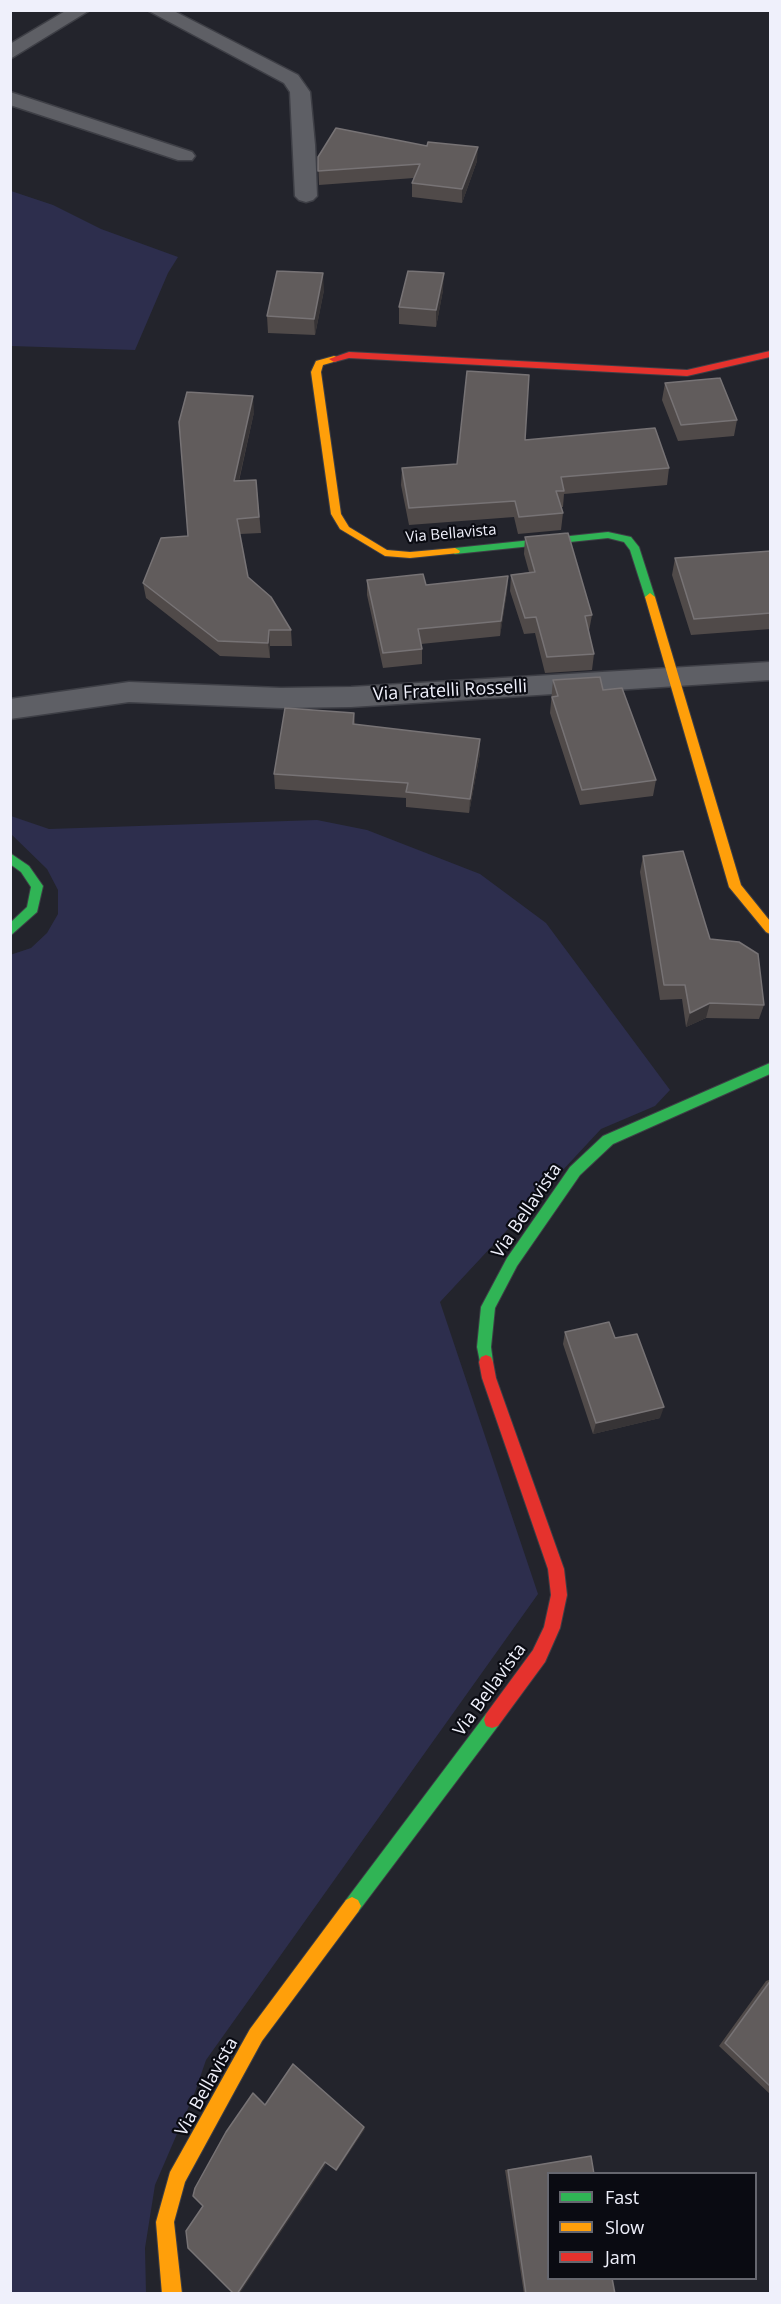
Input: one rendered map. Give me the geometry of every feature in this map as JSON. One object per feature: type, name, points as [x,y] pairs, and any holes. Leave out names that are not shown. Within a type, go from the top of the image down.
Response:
[{"type":"street","points":[[10,53],[81,10]]},
{"type":"street","points":[[156,10],[291,79],[300,92],[305,145],[306,196]]},
{"type":"street","points":[[10,98],[185,156]]},
{"type":"street","name":"Via Bellavista","points":[[771,354],[687,373],[349,356],[319,363],[316,372],[336,514],[345,528],[385,553],[410,555],[609,535],[627,539],[635,549],[675,677],[735,886],[771,929]]},
{"type":"street","name":"Via Fratelli Rosselli","points":[[10,709],[129,692],[281,698],[351,697],[771,671]]},
{"type":"street","points":[[10,856],[25,868],[37,886],[33,909],[10,931]]},
{"type":"street","name":"Via Bellavista","points":[[172,2294],[165,2222],[177,2178],[256,2035],[539,1656],[552,1628],[559,1595],[556,1569],[489,1378],[484,1347],[488,1307],[512,1262],[575,1172],[608,1140],[771,1068]]},
{"type":"shaded area","points":[[11,191],[53,205],[101,229],[178,257],[168,273],[135,350],[11,346]]},
{"type":"shaded area","points":[[11,816],[49,829],[317,820],[367,830],[480,874],[546,923],[670,1090],[655,1106],[601,1129],[440,1302],[538,1594],[206,2060],[195,2092],[155,2185],[145,2248],[146,2293],[11,2293],[10,955],[31,948],[47,933],[58,914],[58,890],[47,869],[11,834]]},
{"type":"building","points":[[336,128],[427,146],[428,142],[478,147],[462,189],[412,183],[420,164],[318,171],[318,157]]},
{"type":"building","points":[[277,271],[323,273],[314,319],[267,316]]},
{"type":"building","points":[[408,271],[444,273],[436,310],[399,307]]},
{"type":"building","points":[[467,371],[529,375],[525,440],[655,428],[669,468],[561,477],[564,491],[556,491],[563,513],[519,517],[515,501],[409,508],[402,468],[457,464]]},
{"type":"building","points":[[720,378],[737,420],[681,425],[665,383]]},
{"type":"building","points":[[187,392],[253,396],[234,481],[256,480],[259,517],[237,519],[248,577],[271,597],[291,630],[269,630],[268,643],[218,641],[143,583],[161,538],[188,536],[179,422]]},
{"type":"building","points":[[568,533],[592,615],[585,616],[594,654],[547,657],[536,617],[525,618],[511,575],[535,572],[525,537]]},
{"type":"building","points":[[771,551],[771,613],[694,619],[675,558]]},
{"type":"building","points":[[423,574],[426,585],[508,576],[501,621],[418,629],[422,649],[383,653],[367,580]]},
{"type":"building","points":[[600,677],[603,690],[622,688],[656,780],[582,790],[552,697],[558,696],[553,680]]},
{"type":"building","points":[[285,708],[354,713],[353,724],[480,739],[470,799],[406,792],[408,783],[274,774]]},
{"type":"building","points":[[683,851],[710,939],[739,942],[758,954],[764,1005],[710,1003],[690,1013],[685,985],[664,985],[643,856]]},
{"type":"building","points":[[609,1322],[615,1338],[637,1334],[664,1407],[596,1423],[565,1332]]},
{"type":"building","points":[[771,1980],[771,2087],[725,2043]]},
{"type":"building","points":[[293,2064],[364,2127],[336,2170],[325,2162],[237,2294],[234,2294],[188,2248],[186,2231],[203,2206],[193,2196],[195,2188],[226,2132],[253,2093],[265,2105]]},
{"type":"building","points":[[591,2156],[594,2172],[547,2172],[547,2280],[612,2280],[615,2294],[526,2294],[508,2170]]},
{"type":"traffic: fast","points":[[455,551],[608,535],[627,539],[635,549],[650,597]]},
{"type":"traffic: fast","points":[[10,857],[25,869],[37,886],[33,909],[10,931]]},
{"type":"traffic: fast","points":[[486,1362],[484,1347],[488,1307],[512,1262],[575,1171],[608,1140],[770,1068]]},
{"type":"traffic: fast","points":[[352,1906],[492,1720]]},
{"type":"traffic: slow","points":[[334,359],[319,363],[316,372],[336,514],[345,529],[385,553],[410,555],[455,551]]},
{"type":"traffic: slow","points":[[650,597],[735,887],[770,929]]},
{"type":"traffic: slow","points":[[172,2294],[165,2222],[177,2179],[256,2035],[352,1906]]},
{"type":"traffic: jam","points":[[334,359],[349,355],[687,373],[770,354]]},
{"type":"traffic: jam","points":[[486,1362],[489,1378],[556,1569],[559,1595],[552,1628],[539,1656],[492,1720]]}]
